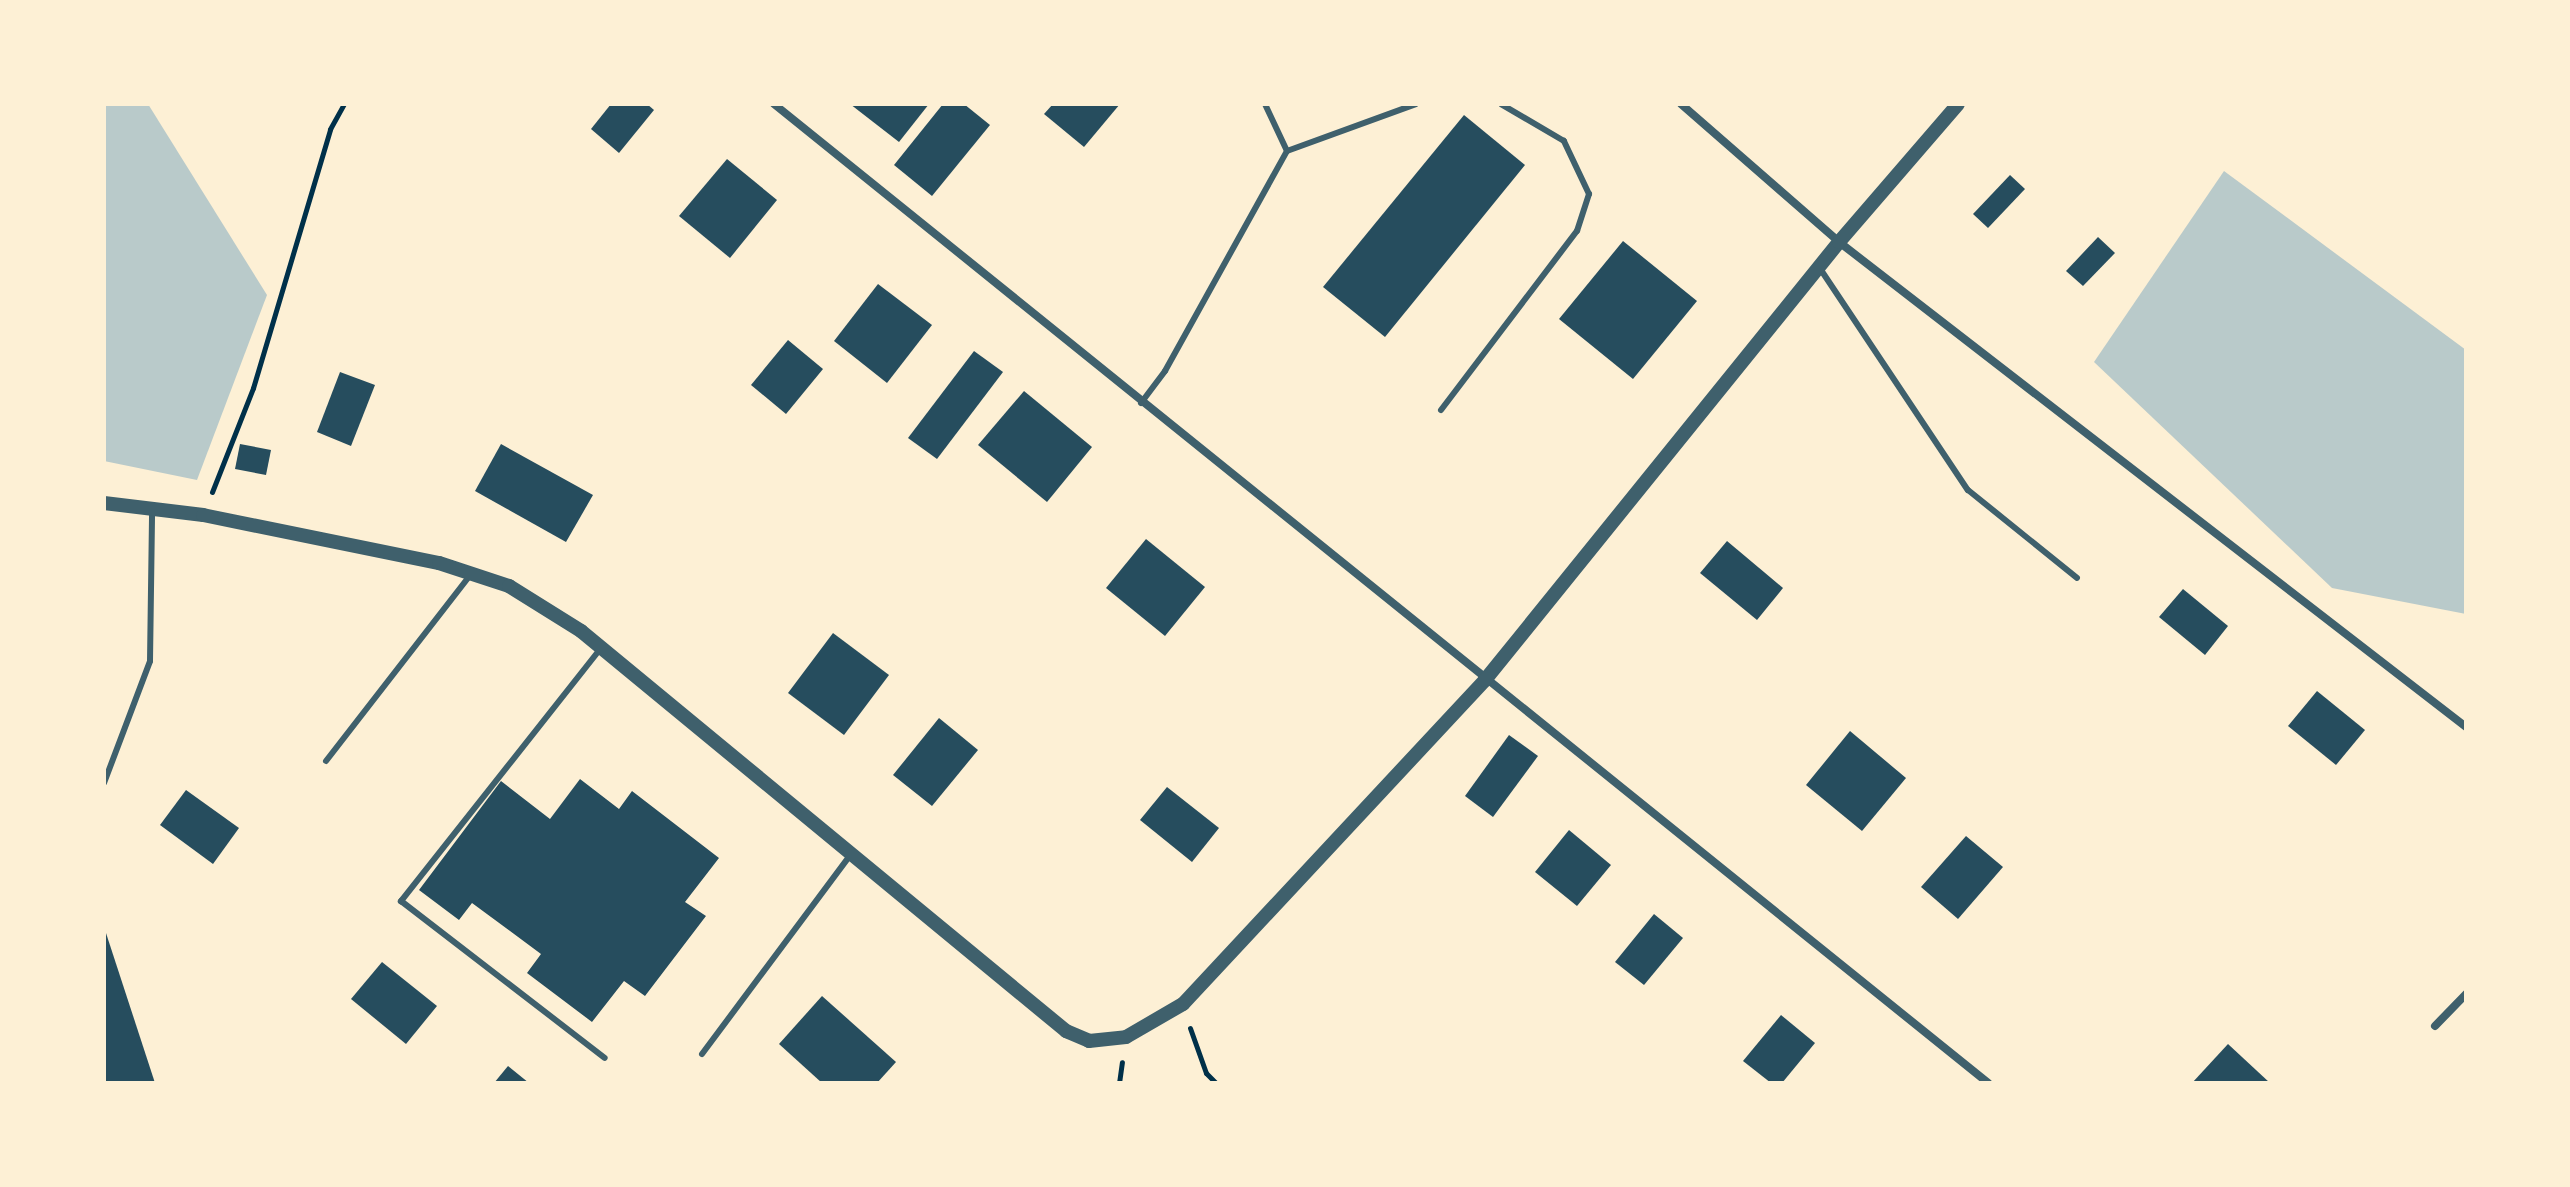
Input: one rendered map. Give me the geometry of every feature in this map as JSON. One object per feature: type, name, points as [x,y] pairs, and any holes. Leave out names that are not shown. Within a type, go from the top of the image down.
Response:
[{"type":"street","points":[[774,104],[1988,1083]]},
{"type":"street","points":[[1681,104],[1839,242],[2466,727]]},
{"type":"street","points":[[104,503],[203,515],[439,563],[509,586],[601,648],[1066,1031],[1089,1041],[1126,1037],[1183,1004],[1485,680],[1839,242],[1958,104]]},
{"type":"street","points":[[2435,1026],[2466,994]]},
{"type":"lane","points":[[1265,104],[1287,151]]},
{"type":"lane","points":[[1141,403],[1165,371],[1287,151],[1416,104]]},
{"type":"lane","points":[[1441,410],[1577,231],[1589,194],[1564,141],[1501,104]]},
{"type":"lane","points":[[1819,267],[1968,490],[2077,578]]},
{"type":"lane","points":[[104,783],[150,661],[152,509]]},
{"type":"lane","points":[[326,761],[471,574]]},
{"type":"lane","points":[[601,648],[401,901],[605,1058]]},
{"type":"lane","points":[[702,1054],[851,854]]},
{"type":"path","points":[[203,515],[253,388],[330,129],[344,104]]},
{"type":"path","points":[[1183,1004],[1206,1073],[1216,1083]]},
{"type":"shaded area","points":[[104,104],[148,104],[267,295],[197,480],[104,461]]},
{"type":"shaded area","points":[[2224,171],[2466,350],[2466,614],[2332,588],[2094,362]]},
{"type":"building","points":[[611,104],[647,104],[654,110],[619,153],[591,129]]},
{"type":"building","points":[[850,104],[929,104],[899,142]]},
{"type":"building","points":[[943,104],[964,104],[990,125],[932,196],[894,165]]},
{"type":"building","points":[[1053,104],[1120,104],[1084,147],[1044,114]]},
{"type":"building","points":[[1464,115],[1525,165],[1385,337],[1323,287]]},
{"type":"building","points":[[727,159],[777,200],[730,258],[679,216]]},
{"type":"building","points":[[2010,175],[2025,189],[1988,228],[1973,214]]},
{"type":"building","points":[[2098,237],[2115,253],[2083,286],[2066,271]]},
{"type":"building","points":[[1623,241],[1697,301],[1633,379],[1559,319]]},
{"type":"building","points":[[878,284],[932,325],[887,383],[834,341]]},
{"type":"building","points":[[788,340],[823,369],[786,414],[751,385]]},
{"type":"building","points":[[974,351],[1003,372],[937,459],[908,438]]},
{"type":"building","points":[[340,372],[375,385],[351,446],[317,432]]},
{"type":"building","points":[[1024,391],[1092,447],[1047,502],[978,445]]},
{"type":"building","points":[[240,444],[271,450],[266,475],[235,469]]},
{"type":"building","points":[[501,444],[593,495],[566,542],[475,491]]},
{"type":"building","points":[[1146,539],[1205,587],[1165,636],[1106,588]]},
{"type":"building","points":[[1727,541],[1783,588],[1757,620],[1700,573]]},
{"type":"building","points":[[2183,589],[2228,626],[2205,655],[2159,617]]},
{"type":"building","points":[[833,633],[889,675],[844,735],[788,693]]},
{"type":"building","points":[[2317,691],[2365,730],[2336,765],[2288,726]]},
{"type":"building","points":[[939,718],[978,750],[932,806],[893,775]]},
{"type":"building","points":[[1850,731],[1906,778],[1862,831],[1806,785]]},
{"type":"building","points":[[1509,735],[1538,756],[1493,817],[1465,796]]},
{"type":"building","points":[[580,779],[619,809],[632,791],[719,858],[685,902],[706,916],[645,996],[624,981],[592,1022],[527,973],[541,954],[472,903],[459,920],[419,890],[501,781],[550,819]]},
{"type":"building","points":[[1167,787],[1219,828],[1192,862],[1140,820]]},
{"type":"building","points":[[186,790],[239,828],[213,864],[160,825]]},
{"type":"building","points":[[1569,830],[1611,865],[1577,906],[1535,872]]},
{"type":"building","points":[[1966,836],[2003,867],[1958,919],[1921,887]]},
{"type":"building","points":[[1654,914],[1683,938],[1644,985],[1615,962]]},
{"type":"building","points":[[105,930],[155,1083],[104,1081]]},
{"type":"building","points":[[382,962],[437,1006],[406,1044],[351,999]]},
{"type":"building","points":[[822,996],[896,1062],[877,1083],[822,1083],[779,1044]]},
{"type":"building","points":[[1781,1015],[1815,1043],[1782,1083],[1771,1083],[1743,1061]]},
{"type":"building","points":[[2228,1044],[2270,1083],[2192,1083]]},
{"type":"building","points":[[508,1066],[529,1083],[494,1083]]}]
